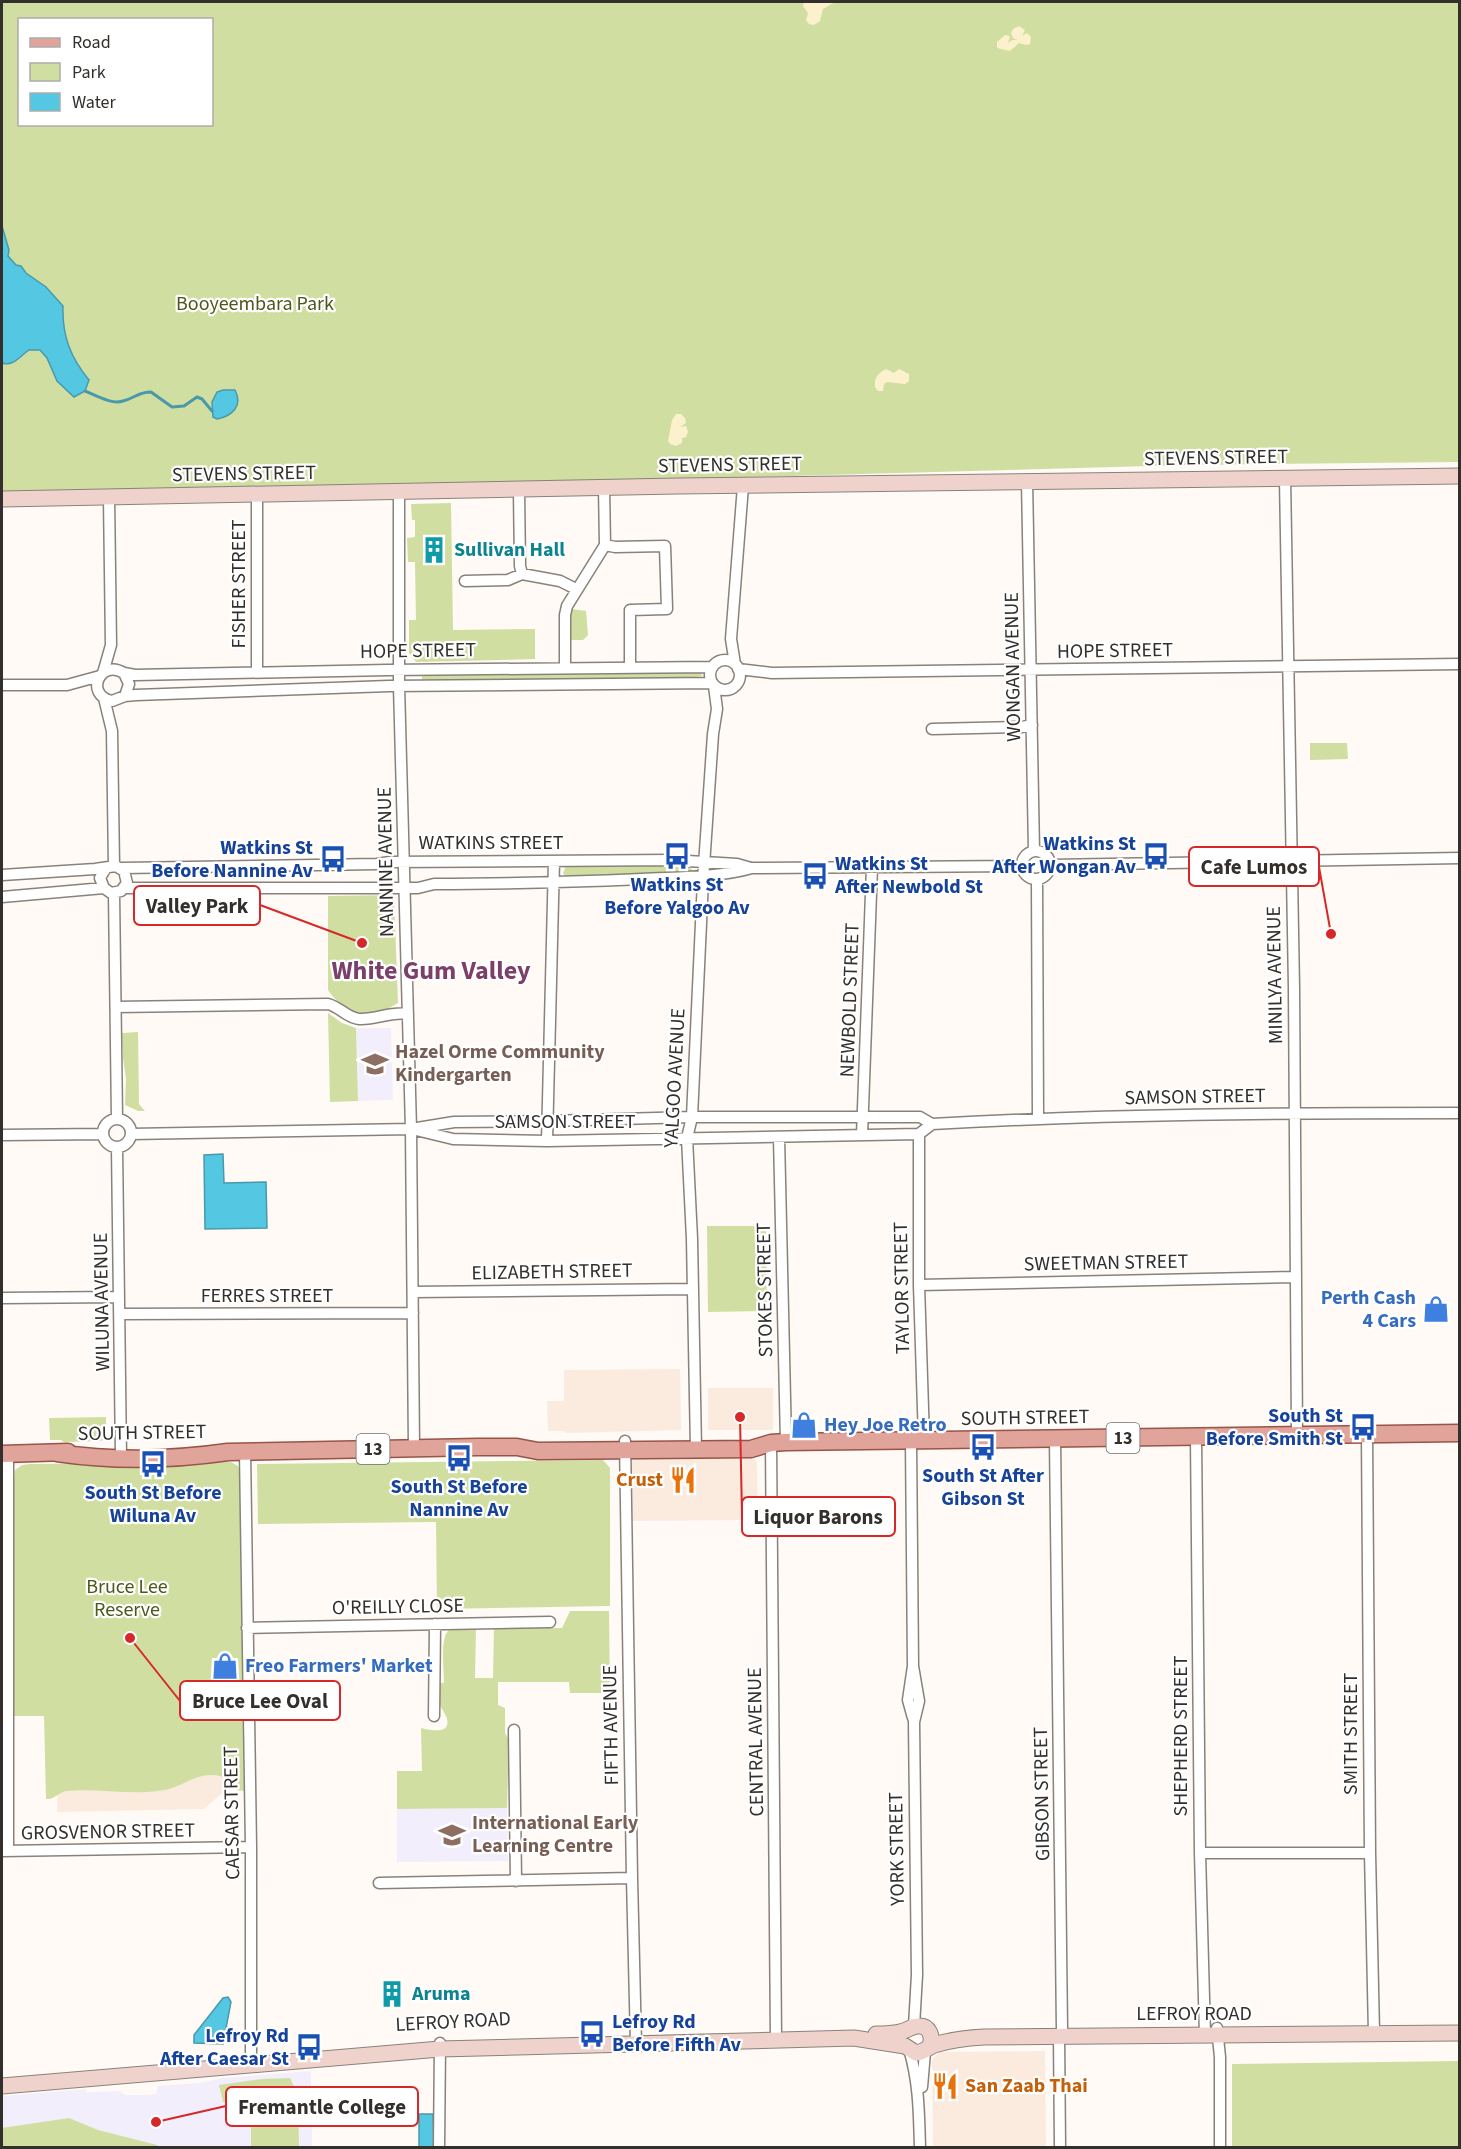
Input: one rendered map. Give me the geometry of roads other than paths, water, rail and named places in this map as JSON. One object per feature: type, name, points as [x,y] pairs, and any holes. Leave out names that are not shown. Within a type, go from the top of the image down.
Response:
[{"type":"main road","name":"SOUTH STREET","points":[[5,1454],[57,1453],[85,1449],[121,1453],[192,1447],[228,1452],[517,1447],[538,1451],[696,1445],[751,1449],[778,1443],[917,1440],[1460,1434]]},
{"type":"street","name":"STEVENS STREET","points":[[2,499],[1027,481],[1460,476]]},
{"type":"street","name":"MINILYA AVENUE","points":[[1285,479],[1292,860],[1297,1435]]},
{"type":"street","name":"WONGAN AVENUE","points":[[1027,481],[1034,851]]},
{"type":"street","points":[[731,639],[723,661],[712,667],[710,675],[713,684],[723,690],[728,690],[738,681],[731,639],[743,486]]},
{"type":"street","points":[[565,668],[567,606],[605,545],[604,488]]},
{"type":"street","points":[[519,490],[522,574]]},
{"type":"street","name":"NANNINE AVENUE","points":[[399,492],[399,686],[411,1129],[414,1448]]},
{"type":"street","name":"FISHER STREET","points":[[257,495],[257,672]]},
{"type":"street","points":[[109,497],[111,645],[97,684],[112,731],[114,867]]},
{"type":"street","points":[[605,545],[615,547],[665,546],[667,609],[630,610],[630,667]]},
{"type":"street","points":[[465,581],[507,580],[522,574],[560,581],[576,590]]},
{"type":"street","points":[[111,645],[129,684],[112,731]]},
{"type":"street","points":[[723,661],[736,667]]},
{"type":"street","name":"HOPE STREET","points":[[736,667],[772,673],[1460,664]]},
{"type":"street","name":"HOPE STREET","points":[[122,672],[135,675],[399,669],[712,667]]},
{"type":"street","points":[[67,685],[114,669],[122,672]]},
{"type":"street","name":"HOPE STREET","points":[[738,681],[772,673]]},
{"type":"street","name":"HOPE STREET","points":[[123,698],[399,686],[713,684]]},
{"type":"street","name":"YALGOO AVENUE","points":[[696,1445],[692,1239],[687,1138],[692,1117],[703,876],[713,734],[717,709],[713,684]]},
{"type":"street","points":[[2,685],[67,685],[101,695],[112,701],[123,698]]},
{"type":"street","name":"YALGOO AVENUE","points":[[717,709],[728,690]]},
{"type":"street","points":[[932,729],[1032,725]]},
{"type":"street","points":[[1034,851],[1044,853],[1050,861],[1048,873],[1037,879],[1025,874],[1022,866],[1024,858],[1034,851]]},
{"type":"street","points":[[1050,865],[1460,858]]},
{"type":"street","points":[[547,1141],[554,861]]},
{"type":"street","name":"WATKINS STREET","points":[[2,875],[114,867],[404,862],[705,862],[737,864],[752,868],[1022,866]]},
{"type":"street","points":[[104,888],[100,878],[114,867]]},
{"type":"street","points":[[114,867],[126,873],[128,879],[119,891],[116,1007],[117,1119]]},
{"type":"street","name":"NEWBOLD STREET","points":[[862,1135],[872,867]]},
{"type":"street","name":"WATKINS STREET","points":[[119,891],[418,888],[434,884],[555,883],[703,876],[735,873],[752,868]]},
{"type":"street","points":[[1037,879],[1038,1118]]},
{"type":"street","points":[[2,897],[104,888],[119,891]]},
{"type":"street","points":[[116,1007],[328,1004],[335,1006],[350,1017],[359,1019],[378,1018],[393,1012],[408,1014]]},
{"type":"street","name":"SAMSON STREET","points":[[131,1134],[411,1129],[454,1122],[692,1117],[920,1117],[932,1124],[1038,1118],[1294,1113],[1460,1113]]},
{"type":"street","points":[[117,1119],[127,1123],[131,1134],[126,1143],[117,1147],[108,1143],[103,1134],[106,1124],[117,1119]]},
{"type":"street","points":[[919,1134],[932,1124]]},
{"type":"street","name":"SAMSON STREET","points":[[411,1129],[453,1140],[547,1141],[919,1134]]},
{"type":"street","points":[[2,1135],[103,1134]]},
{"type":"street","name":"TAYLOR STREET","points":[[917,1440],[919,1134]]},
{"type":"street","name":"STOKES STREET","points":[[778,1443],[779,1137]]},
{"type":"street","name":"WILUNA AVENUE","points":[[117,1147],[121,1453]]},
{"type":"street","name":"SWEETMAN STREET","points":[[919,1285],[1295,1277]]},
{"type":"street","name":"ELIZABETH STREET","points":[[413,1292],[692,1289]]},
{"type":"street","points":[[2,1298],[119,1297]]},
{"type":"street","name":"FERRES STREET","points":[[120,1314],[413,1313]]},
{"type":"street","name":"SMITH STREET","points":[[1367,1434],[1373,2030]]},
{"type":"street","name":"SHEPHERD STREET","points":[[1196,1437],[1200,1853],[1211,2031],[1220,2057],[1220,2148]]},
{"type":"street","name":"GIBSON STREET","points":[[1054,1439],[1061,2033],[1060,2148]]},
{"type":"street","name":"YORK STREET","points":[[917,1440],[914,1666],[919,1701],[914,1722],[920,2148]]},
{"type":"street","name":"CENTRAL AVENUE","points":[[776,2037],[778,1443]]},
{"type":"street","name":"FIFTH AVENUE","points":[[625,1446],[636,2041]]},
{"type":"street","name":"CAESAR STREET","points":[[245,1451],[251,1848],[250,2061]]},
{"type":"street","points":[[5,1454],[5,1851]]},
{"type":"street","name":"O'REILLY CLOSE","points":[[247,1628],[550,1622]]},
{"type":"street","points":[[434,1716],[435,1624]]},
{"type":"street","points":[[514,1730],[516,1881]]},
{"type":"street","name":"GROSVENOR STREET","points":[[5,1851],[251,1848]]},
{"type":"street","points":[[1200,1853],[1370,1853]]},
{"type":"street","points":[[379,1883],[632,1878]]},
{"type":"street","name":"LEFROY ROAD","points":[[1373,2030],[1460,2025]]},
{"type":"street","name":"LEFROY ROAD","points":[[2,2078],[440,2045],[893,2034],[918,2039],[1061,2033],[1211,2031],[1460,2032]]},
{"type":"street","name":"YORK STREET","points":[[918,2039],[914,2064],[920,2102]]},
{"type":"street","points":[[439,2148],[440,2045]]},
{"type":"street","name":"LEFROY ROAD","points":[[2,2086],[250,2061]]},
{"type":"water","points":[[2,226],[9,250],[8,256],[16,265],[21,266],[26,273],[46,287],[63,306],[68,345],[89,380],[85,391],[74,397],[57,381],[47,358],[40,350],[29,350],[10,364],[2,363]]},
{"type":"water","points":[[235,390],[237,405],[228,415],[217,419],[213,417],[212,402],[217,392]]},
{"type":"water","points":[[223,1154],[224,1183],[266,1182],[267,1228],[205,1229],[204,1155]]},
{"type":"water","points":[[228,1997],[231,2002],[223,2044],[194,2043],[194,2035],[223,1998]]},
{"type":"water","points":[[419,2114],[433,2114],[434,2147],[419,2147]]},
{"type":"waterway","points":[[85,391],[114,402],[151,392],[172,407],[184,406],[197,397],[202,399],[212,411]]},
{"type":"place","name":"Sullivan Hall","points":[[434,550]]},
{"type":"place","name":"Watkins St Before Yalgoo Av","points":[[677,856]]},
{"type":"place","name":"Watkins St After Wongan Av","points":[[1156,856]]},
{"type":"place","name":"Watkins St Before Nannine Av","points":[[333,859]]},
{"type":"place","name":"Watkins St After Newbold St","points":[[815,876]]},
{"type":"place","name":"Cafe Lumos","points":[[1331,934]]},
{"type":"place","name":"Valley Park","points":[[362,943]]},
{"type":"place","name":"Hazel Orme Community Kindergarten","points":[[375,1064]]},
{"type":"place","name":"Perth Cash 4 Cars","points":[[1436,1309]]},
{"type":"place","name":"Liquor Barons","points":[[740,1417]]},
{"type":"place","name":"Hey Joe Retro","points":[[804,1425]]},
{"type":"place","name":"South St Before Smith St","points":[[1363,1427]]},
{"type":"place","name":"South St After Gibson St","points":[[983,1447]]},
{"type":"place","name":"South St Before Nannine Av","points":[[459,1458]]},
{"type":"place","name":"South St Before Wiluna Av","points":[[153,1464]]},
{"type":"place","name":"Crust","points":[[683,1480]]},
{"type":"place","name":"Bruce Lee Oval","points":[[130,1638]]},
{"type":"place","name":"Freo Farmers' Market","points":[[225,1666]]},
{"type":"place","name":"International Early Learning Centre","points":[[452,1835]]},
{"type":"place","name":"Aruma","points":[[392,1994]]},
{"type":"place","name":"Lefroy Rd Before Fifth Av","points":[[592,2034]]},
{"type":"place","name":"Lefroy Rd After Caesar St","points":[[309,2047]]},
{"type":"place","name":"San Zaab Thai","points":[[945,2086]]},
{"type":"place","name":"Fremantle College","points":[[156,2122]]},
{"type":"district","name":"White Gum Valley","points":[[431,970]]},
{"type":"park label","name":"Booyeembara Park","points":[[255,304]]},
{"type":"park label","name":"Bruce Lee Reserve","points":[[127,1598]]}]
